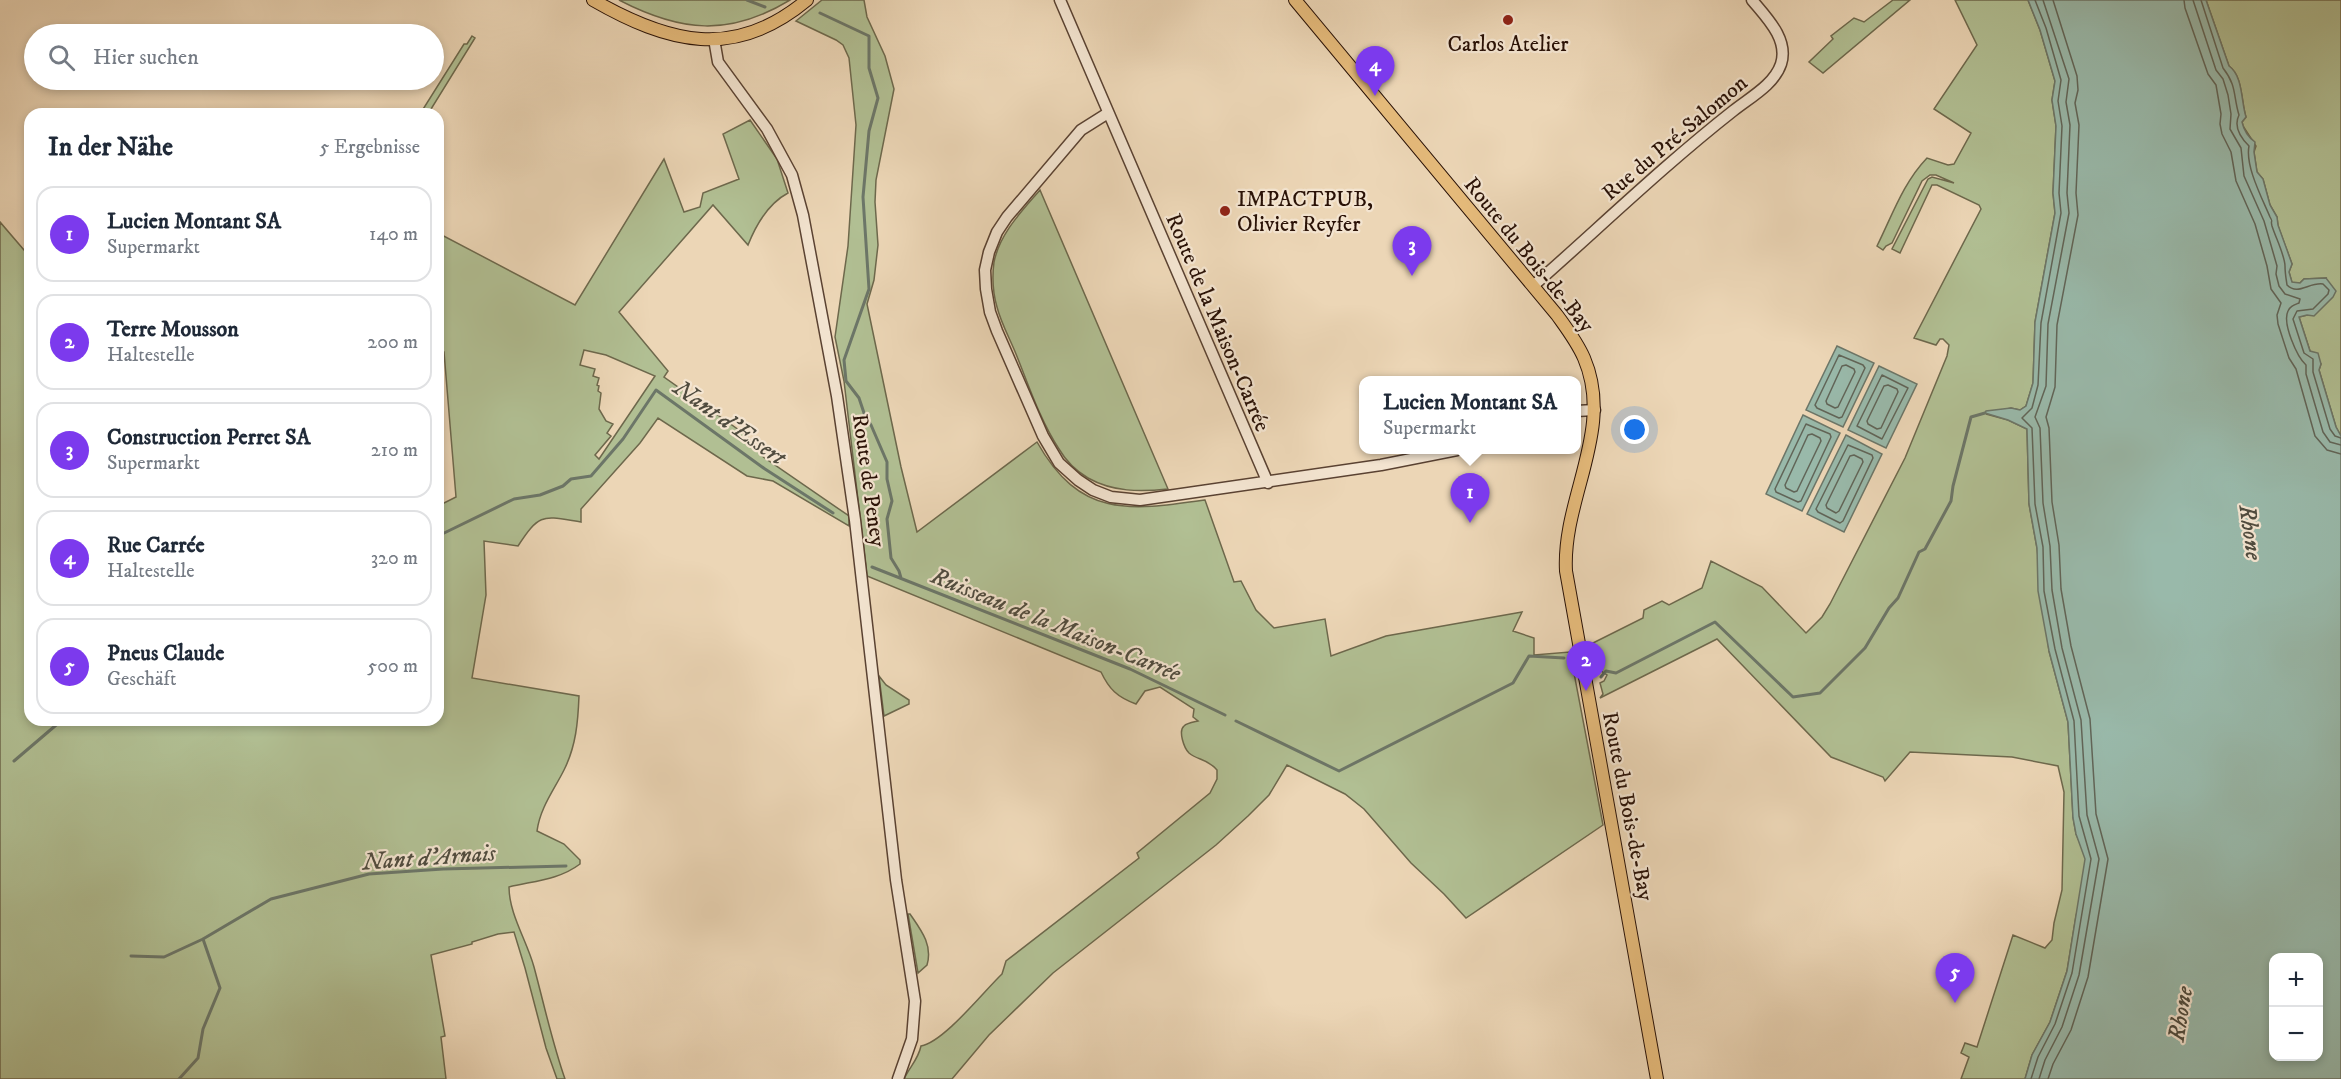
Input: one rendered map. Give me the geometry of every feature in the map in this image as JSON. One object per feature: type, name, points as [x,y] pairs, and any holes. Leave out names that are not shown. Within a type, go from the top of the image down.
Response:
[{"type":"main road","points":[[593,0],[630,21],[658,32],[688,39],[735,37],[767,27],[784,18],[807,0]]},
{"type":"main road","name":"Route du Bois-de-Bay","points":[[1295,0],[1557,315],[1580,349],[1590,375],[1595,410],[1591,441],[1570,519],[1565,553],[1566,571],[1658,1079]]},
{"type":"street","name":"Route de la Maison-Carrée","points":[[1060,0],[1268,483]]},
{"type":"street","name":"Rue du Pré-Salomon","points":[[1533,286],[1689,145],[1772,80],[1782,60],[1781,42],[1776,30],[1752,0]]},
{"type":"street","name":"Route de Peney","points":[[714,39],[718,62],[767,129],[792,175],[803,215],[837,396],[855,520],[896,880],[915,1001],[912,1039],[898,1079]]},
{"type":"street","points":[[1108,113],[1090,123],[1073,138],[1007,218],[997,232],[989,252],[985,279],[990,312],[1050,450],[1063,468],[1093,490],[1130,499],[1152,499],[1268,483],[1438,454]]},
{"type":"street","points":[[1581,411],[1595,410]]},
{"type":"green space","points":[[619,0],[790,0],[768,12],[746,20],[725,25],[705,26],[663,19]]},
{"type":"green space","points":[[822,0],[864,0],[867,17],[885,56],[894,89],[876,180],[878,245],[874,280],[867,304],[917,532],[1037,442],[1053,467],[1071,485],[1089,497],[1108,504],[1129,507],[1205,500],[1234,582],[1241,581],[1256,610],[1274,628],[1325,619],[1331,656],[1386,636],[1522,612],[1513,631],[1534,638],[1534,655],[1570,652],[1603,825],[1466,918],[1411,863],[1364,809],[1345,794],[1287,765],[1269,795],[1248,816],[1216,845],[1053,973],[989,1035],[952,1079],[904,1079],[921,1046],[941,1035],[963,1015],[1002,974],[1006,961],[1139,858],[1137,853],[1210,793],[1217,779],[1217,770],[1189,753],[1184,744],[1182,728],[1198,721],[1193,717],[1194,709],[1160,687],[1145,691],[1136,704],[1114,692],[1101,672],[867,576],[844,381],[835,337],[848,246],[856,125],[849,58],[843,45],[836,40],[796,21]]},
{"type":"green space","points":[[1893,0],[1910,0],[1823,73],[1809,62],[1833,39],[1831,36],[1854,18],[1864,22]]},
{"type":"green space","points":[[1955,0],[2028,0],[2040,30],[2055,81],[2052,100],[2056,126],[2053,193],[2055,213],[2035,322],[2033,383],[2026,406],[2020,410],[2011,408],[1986,414],[2008,420],[2027,429],[2029,504],[2037,548],[2049,651],[2068,722],[2073,817],[2081,845],[2094,850],[2076,916],[2067,971],[2050,1022],[2032,1055],[2025,1079],[1961,1079],[1969,1057],[1961,1053],[1965,1043],[1977,1047],[2013,935],[2045,948],[2052,940],[2062,890],[2064,792],[2058,766],[2012,757],[1910,752],[1885,781],[1883,777],[1831,757],[1717,639],[1600,698],[1603,694],[1600,683],[1607,675],[1598,669],[1593,661],[1590,664],[1587,646],[1643,618],[1644,610],[1662,601],[1669,605],[1702,588],[1711,561],[1762,587],[1806,633],[1822,617],[1830,604],[1905,458],[1947,356],[1949,345],[1943,339],[1940,339],[1936,345],[1914,338],[1981,209],[1979,205],[1937,185],[1932,185],[1900,253],[1892,249],[1928,179],[1932,177],[1954,183],[1936,175],[1930,175],[1922,181],[1892,243],[1883,250],[1877,246],[1911,178],[1927,158],[1948,165],[1954,164],[1971,133],[1934,109],[1977,45]]},
{"type":"green space","points":[[2206,0],[2341,0],[2341,436],[2336,427],[2319,370],[2321,364],[2310,351],[2299,317],[2307,315],[2326,278],[2304,279],[2300,283],[2292,283],[2289,272],[2292,264],[2263,179],[2257,172],[2254,152],[2256,146],[2243,126],[2242,122],[2246,117],[2239,82],[2234,70],[2229,66]]},
{"type":"green space","points":[[472,36],[475,38],[444,88],[444,76],[464,44],[467,44]]},
{"type":"green space","points":[[435,90],[443,90],[432,108],[424,108]]},
{"type":"green space","points":[[750,120],[777,159],[788,193],[764,215],[748,245],[713,205],[619,312],[668,371],[664,377],[746,435],[762,456],[849,516],[849,526],[773,481],[747,476],[658,418],[640,443],[581,509],[581,522],[558,518],[544,519],[532,527],[518,546],[484,541],[486,595],[472,678],[579,696],[574,743],[564,770],[544,807],[537,831],[564,844],[580,860],[580,864],[555,877],[509,887],[512,907],[531,957],[565,1079],[557,1079],[546,1048],[514,932],[498,934],[431,955],[445,1036],[441,1037],[446,1079],[0,1079],[0,222],[24,250],[24,726],[444,726],[444,503],[456,497],[444,352],[444,236],[575,305],[664,159],[684,212],[700,207],[703,193],[739,179],[723,134]],"holes":[[[584,350],[606,355],[655,376],[599,459],[595,455],[611,436],[607,433],[613,424],[606,421],[599,409],[601,393],[597,385],[599,378],[593,376],[595,369],[580,365]]]},
{"type":"green space","points":[[1040,190],[1168,489],[1137,491],[1117,488],[1097,483],[1084,475],[1062,453],[1035,403],[999,313],[993,273],[997,251],[1006,232]]},
{"type":"green space","points":[[879,676],[886,685],[909,700],[909,704],[884,716]]},
{"type":"green space","points":[[908,914],[922,932],[927,944],[927,965],[918,973]]},
{"type":"water","name":"Rhone","points":[[2028,0],[2206,0],[2229,66],[2234,70],[2239,82],[2246,117],[2242,122],[2250,138],[2255,142],[2257,172],[2263,179],[2292,264],[2289,272],[2292,282],[2300,283],[2304,279],[2326,278],[2336,291],[2314,316],[2299,317],[2310,351],[2318,353],[2321,364],[2319,370],[2336,427],[2341,436],[2341,1079],[2025,1079],[2032,1055],[2050,1022],[2067,971],[2085,859],[2073,818],[2068,722],[2049,651],[2038,591],[2037,548],[2029,504],[2027,429],[1985,413],[2011,408],[2020,410],[2026,406],[2033,383],[2035,322],[2055,213],[2053,193],[2056,126],[2052,100],[2055,81],[2040,30]]},
{"type":"water","points":[[1837,346],[1874,363],[1843,427],[1806,410]]},
{"type":"water","points":[[1879,366],[1917,384],[1886,448],[1848,430]]},
{"type":"water","points":[[1803,415],[1840,433],[1802,511],[1766,494]]},
{"type":"water","points":[[1846,435],[1882,454],[1844,532],[1807,514]]},
{"type":"waterway","points":[[747,0],[765,7]]},
{"type":"waterway","points":[[820,13],[869,36],[869,68],[878,98],[869,131],[863,197],[869,289],[844,360],[846,381],[859,398],[887,462],[887,479],[892,501],[887,519],[891,558],[901,578]]},
{"type":"waterway","name":"Nant d'Essert","points":[[444,533],[514,499],[540,495],[563,486],[571,479],[591,476],[623,439],[656,390],[765,469],[833,513]]},
{"type":"waterway","name":"Ruisseau de la Maison-Carrée","points":[[1601,677],[1606,671],[1616,673],[1715,622],[1793,697],[1820,693],[1865,648],[1889,608],[1898,598],[1919,552],[1925,549],[1951,501],[1971,417],[1985,413]]},
{"type":"waterway","name":"Ruisseau de la Maison-Carrée","points":[[872,567],[1130,669],[1225,715]]},
{"type":"waterway","name":"Ruisseau de la Maison-Carrée","points":[[1236,721],[1339,771],[1513,683],[1529,656],[1564,658]]},
{"type":"waterway","name":"Nant d'Essert","points":[[14,761],[55,726]]},
{"type":"waterway","name":"Nant d'Arnais","points":[[131,956],[164,957],[203,939],[271,899],[369,874],[443,869],[566,866]]},
{"type":"waterway","points":[[179,1079],[198,1058],[203,1029],[220,988],[203,939]]},
{"type":"place","name":"Carlos Atelier","points":[[1508,20]]},
{"type":"place","name":"Rue Carrée","points":[[1375,96]]},
{"type":"place","name":"IMPACTPUB, Olivier Reyfer","points":[[1225,211]]},
{"type":"place","name":"Construction Perret SA","points":[[1412,276]]},
{"type":"place","name":"Lucien Montant SA","points":[[1470,523]]},
{"type":"place","name":"Terre Mousson","points":[[1586,691]]},
{"type":"place","name":"Pneus Claude","points":[[1955,1003]]}]
